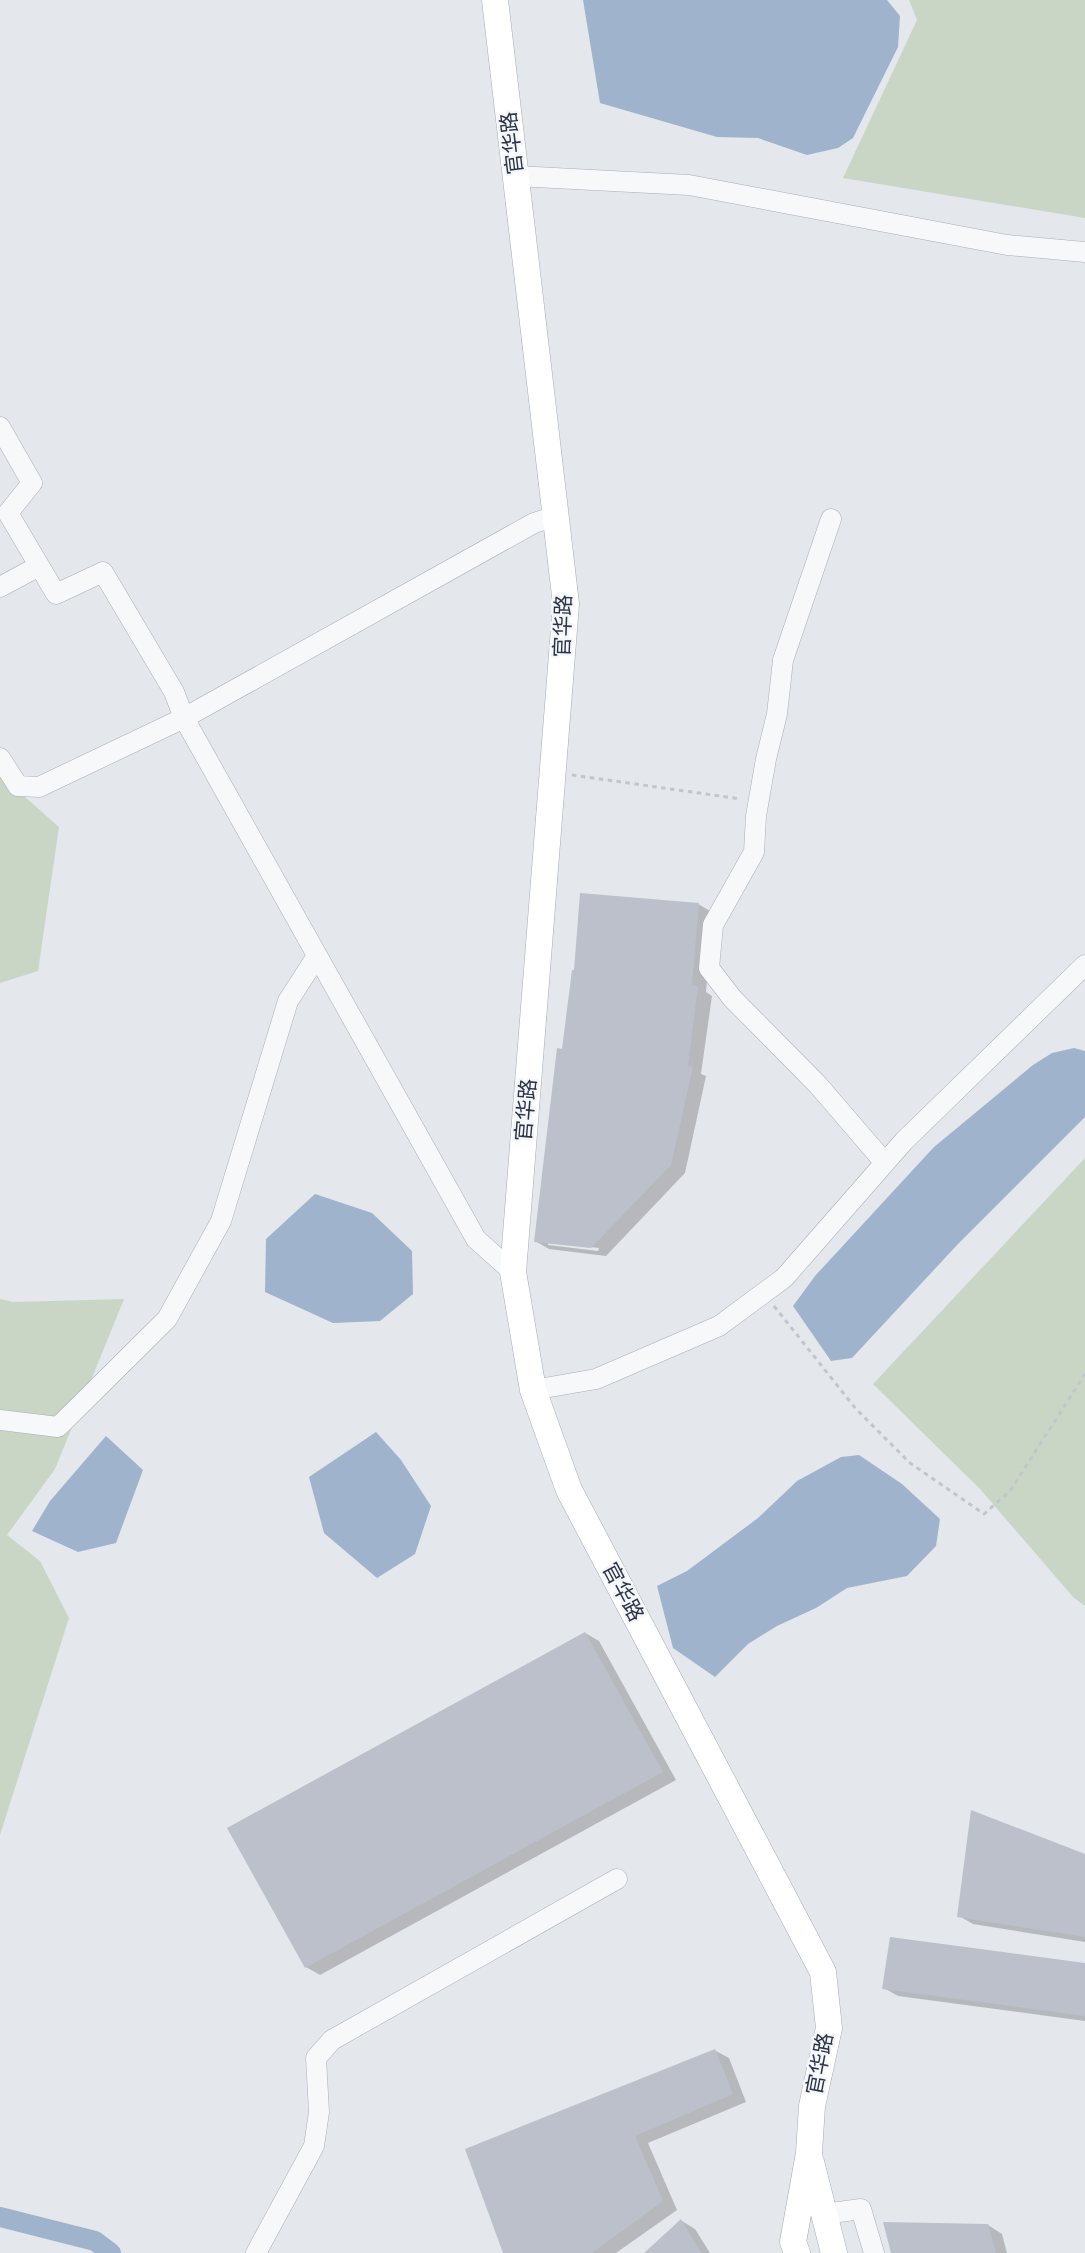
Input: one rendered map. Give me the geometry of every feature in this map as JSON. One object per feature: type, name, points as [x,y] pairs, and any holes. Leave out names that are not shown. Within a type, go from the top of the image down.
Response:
[{"type":"main road","name":"官华路","points":[[495,0],[566,604],[513,1272],[533,1390],[569,1490],[823,1972],[829,2028],[812,2106],[809,2153],[794,2242],[796,2253]]},
{"type":"main road","name":"官华路","points":[[809,2153],[834,2253]]},
{"type":"street","points":[[516,176],[689,185],[1007,245],[1085,252]]},
{"type":"street","points":[[0,427],[32,483],[8,513],[39,566],[56,594],[103,572],[174,692],[184,718],[476,1239],[513,1272]]},
{"type":"street","points":[[0,758],[18,786],[39,787],[184,718],[534,523],[556,516]]},
{"type":"street","points":[[831,519],[783,660],[777,714],[759,801],[754,852],[713,925],[709,968],[732,998],[818,1084],[885,1164]]},
{"type":"street","points":[[0,587],[39,566]]},
{"type":"street","points":[[0,1420],[58,1427],[167,1319],[220,1221],[288,1001],[317,956]]},
{"type":"street","points":[[533,1390],[596,1379],[719,1326],[784,1278],[904,1141],[1085,965]]},
{"type":"street","points":[[256,2253],[314,2146],[319,2112],[316,2058],[332,2040],[617,1879]]},
{"type":"street","points":[[824,2214],[861,2209],[874,2253]]},
{"type":"path","points":[[553,772],[759,801]]},
{"type":"path","points":[[763,1293],[871,1425],[910,1463],[984,1514],[1010,1491],[1085,1374]]},
{"type":"green space","points":[[909,0],[1085,0],[1085,218],[843,178],[917,20]]},
{"type":"green space","points":[[0,775],[59,827],[38,971],[0,983]]},
{"type":"green space","points":[[1085,1158],[1085,1606],[1073,1597],[980,1489],[873,1384]]},
{"type":"green space","points":[[0,1299],[13,1302],[124,1299],[55,1469],[7,1535],[40,1561],[69,1618],[0,1835]]},
{"type":"water","points":[[583,0],[887,0],[900,16],[898,47],[853,138],[838,148],[807,155],[758,138],[717,137],[600,103]]},
{"type":"water","points":[[1074,1048],[1085,1051],[1085,1117],[958,1244],[852,1358],[831,1361],[793,1306],[815,1276],[934,1147],[1033,1065],[1052,1053]]},
{"type":"water","points":[[315,1194],[372,1213],[412,1251],[413,1294],[380,1321],[333,1323],[265,1292],[266,1239]]},
{"type":"water","points":[[376,1432],[401,1460],[431,1506],[415,1554],[377,1578],[324,1533],[309,1477]]},
{"type":"water","points":[[106,1436],[143,1470],[116,1543],[78,1552],[32,1531],[50,1501]]},
{"type":"water","points":[[859,1455],[902,1484],[940,1519],[936,1546],[907,1576],[847,1588],[816,1608],[777,1626],[748,1644],[715,1677],[673,1648],[657,1586],[687,1571],[758,1518],[797,1481],[841,1457]]},
{"type":"building","points":[[580,893],[699,903],[692,985],[698,986],[688,1066],[693,1067],[671,1165],[591,1248],[534,1242],[557,1048],[562,1049],[572,970],[574,970]]},
{"type":"building","points":[[585,1632],[663,1772],[305,1968],[227,1828]]},
{"type":"building","points":[[971,1810],[1085,1854],[1085,1937],[957,1917]]},
{"type":"building","points":[[890,1937],[1085,1963],[1085,2016],[882,1989]]},
{"type":"building","points":[[715,2049],[733,2094],[635,2136],[663,2201],[592,2253],[503,2253],[465,2149]]},
{"type":"building","points":[[681,2219],[701,2253],[644,2253],[667,2232]]},
{"type":"building","points":[[883,2222],[988,2224],[996,2253],[891,2253]]},
{"type":"waterway","points":[[0,2217],[95,2241],[111,2253]]}]
